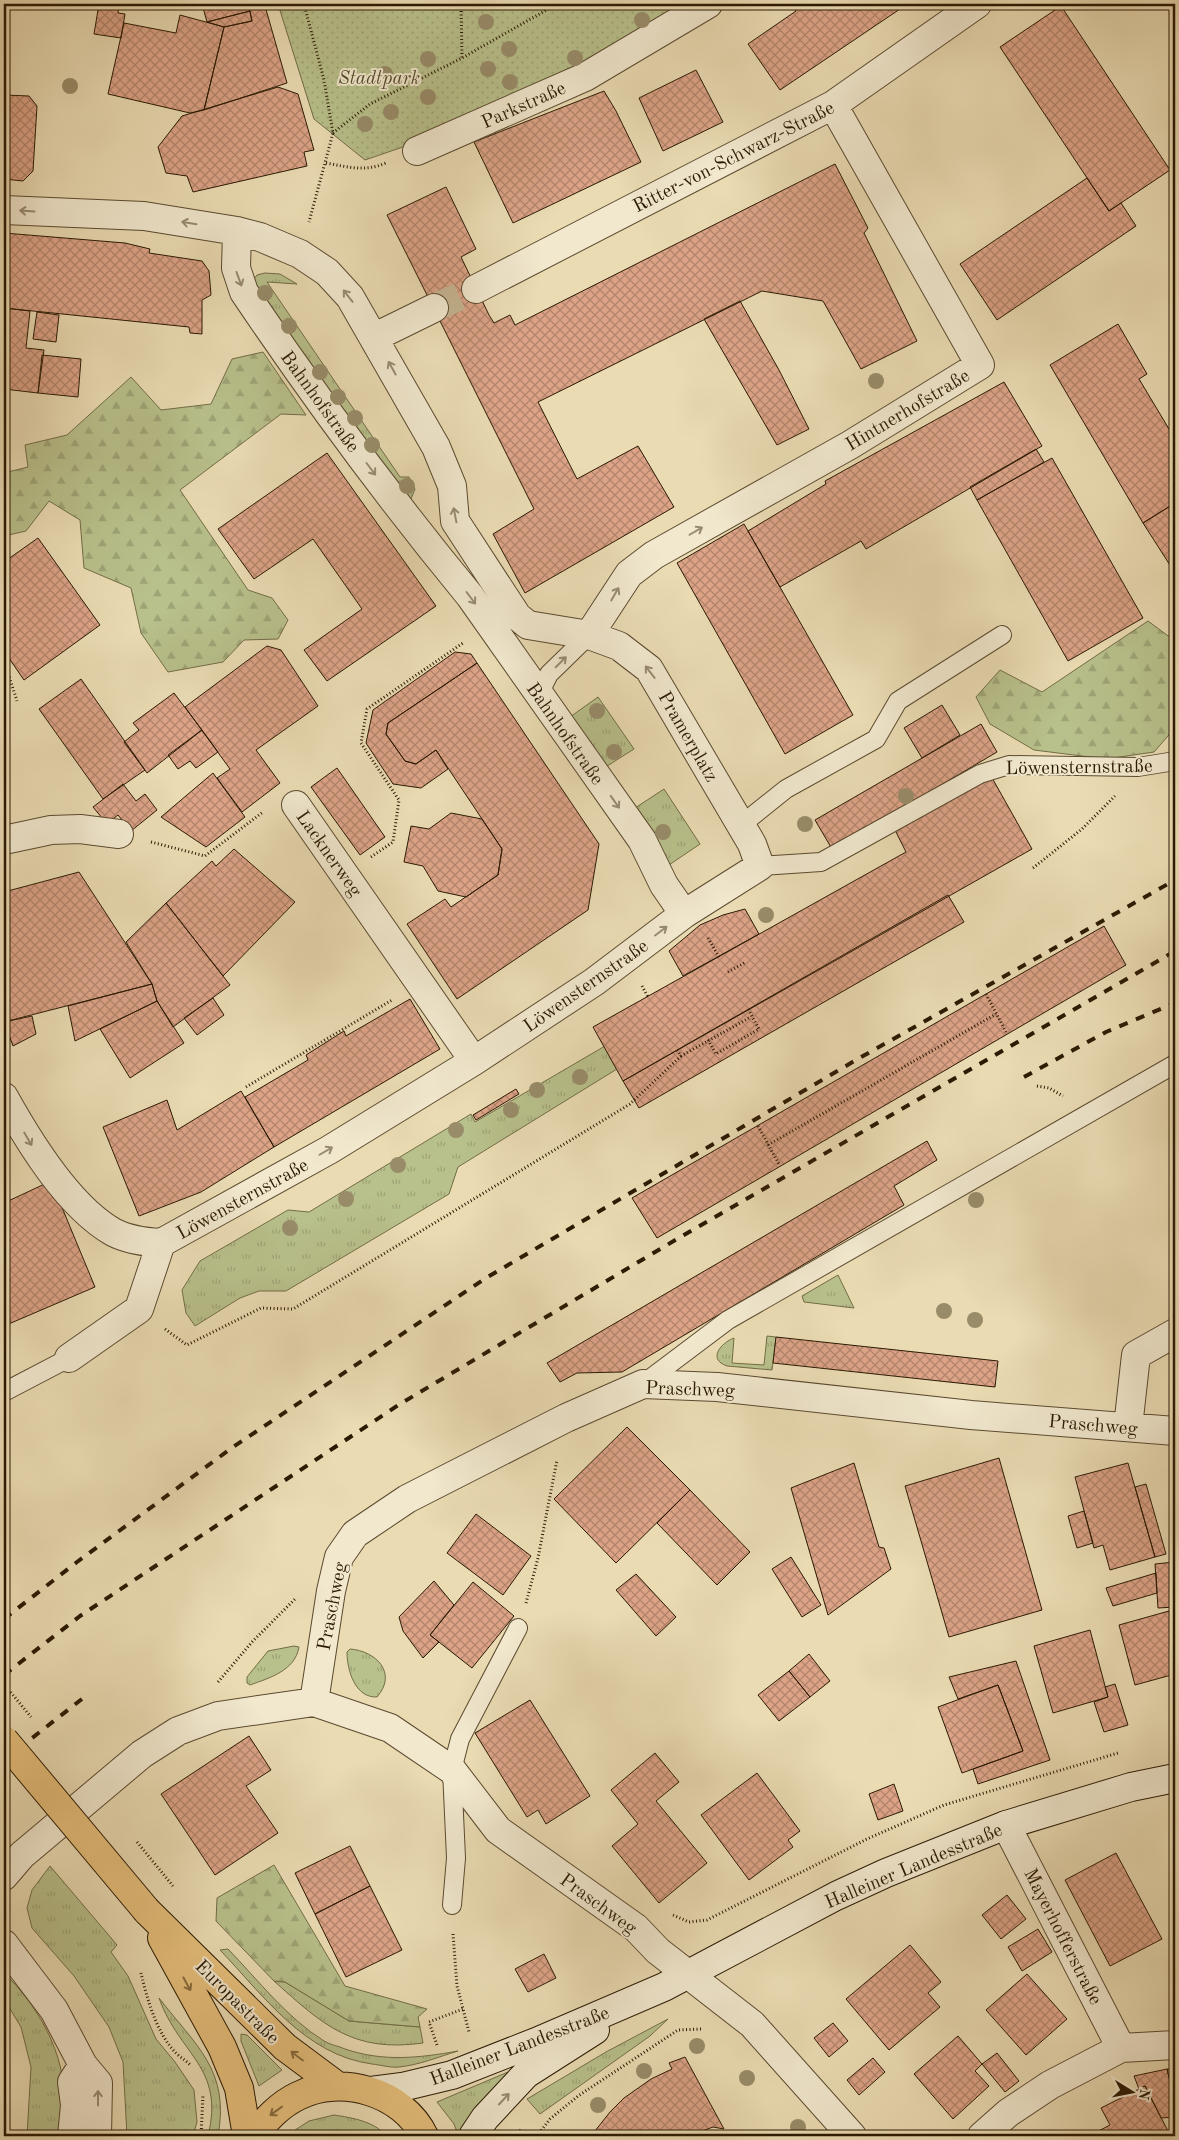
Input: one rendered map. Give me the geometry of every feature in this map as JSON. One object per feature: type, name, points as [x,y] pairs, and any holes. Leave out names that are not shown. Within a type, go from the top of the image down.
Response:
[{"type":"main road","name":"Europastraße","points":[[4,1740],[147,1910],[284,2047],[336,2085]]},
{"type":"main road","name":"Europastraße","points":[[147,1910],[222,2047],[239,2088],[247,2136]]},
{"type":"main road","name":"Europastraße","points":[[253,2136],[270,2115],[299,2095],[336,2085],[370,2090],[398,2105],[420,2128],[424,2136]]},
{"type":"street","name":"Parkstraße","points":[[417,151],[585,77],[708,4]]},
{"type":"street","name":"Ritter-von-Schwarz-Straße","points":[[476,288],[833,105],[977,4]]},
{"type":"street","name":"Hintnerhofstraße","points":[[588,635],[629,574],[654,555],[850,444],[980,365],[833,105]]},
{"type":"street","points":[[4,210],[144,216],[237,231],[260,237],[300,254],[327,272],[350,297],[375,337],[436,447],[452,486],[455,521],[466,541],[439,558]]},
{"type":"street","name":"Bahnhofstraße","points":[[237,231],[236,268],[244,292],[336,423],[470,596],[642,840],[664,885],[684,914]]},
{"type":"street","points":[[375,337],[434,308]]},
{"type":"street","name":"Pramerplatz","points":[[466,541],[517,616],[528,624],[588,635],[619,646],[649,669],[752,844],[760,866]]},
{"type":"street","name":"Lacknerweg","points":[[296,805],[474,1061]]},
{"type":"street","points":[[4,840],[51,830],[80,829],[119,834]]},
{"type":"street","name":"Löwensternstraße","points":[[139,1309],[161,1243],[329,1150],[474,1061],[594,982],[684,914],[760,866]]},
{"type":"street","points":[[4,1097],[33,1148],[94,1218],[114,1232],[138,1241],[161,1243]]},
{"type":"street","points":[[69,1358],[139,1309]]},
{"type":"street","points":[[1128,1427],[1136,1355],[1175,1333]]},
{"type":"street","name":"Praschweg","points":[[314,1702],[331,1591],[339,1556],[355,1534],[407,1498],[566,1418],[642,1384],[717,1387],[971,1415],[1175,1431]]},
{"type":"street","name":"Praschweg","points":[[4,1876],[22,1855],[142,1754],[178,1731],[218,1716],[314,1702],[390,1728],[452,1770],[498,1830],[636,1928],[658,1951],[752,2024],[852,2136]]},
{"type":"street","name":"Halleiner Landesstraße","points":[[473,2136],[485,2118],[526,2074],[664,1987],[742,1943],[886,1873],[1006,1825],[1131,1787],[1175,1778]]},
{"type":"street","name":"Mayerhofferstraße","points":[[1006,1825],[1121,2048]]},
{"type":"street","points":[[4,1944],[54,2010],[83,2065],[98,2083],[98,2136]]},
{"type":"street","name":"Halleiner Landesstraße","points":[[370,2090],[402,2087],[452,2074],[664,1987]]},
{"type":"street","points":[[982,2136],[1008,2113],[1050,2085],[1121,2048],[1175,2045]]},
{"type":"street","points":[[72,2136],[75,2106],[72,2082],[83,2065]]},
{"type":"lane","points":[[539,694],[549,674],[588,635]]},
{"type":"lane","points":[[741,825],[786,789],[876,739],[898,701],[1002,636]]},
{"type":"lane","name":"Löwensternstraße","points":[[760,866],[820,862],[980,774],[1008,765],[1138,767],[1175,761]]},
{"type":"lane","points":[[642,1384],[728,1320],[1175,1064]]},
{"type":"lane","points":[[4,1392],[69,1358]]},
{"type":"lane","points":[[452,1906],[456,1858],[452,1770],[460,1739],[518,1628]]},
{"type":"path","points":[[300,254],[333,132],[324,80],[304,4]]},
{"type":"path","points":[[461,4],[462,58]]},
{"type":"path","points":[[333,132],[370,104],[462,58],[557,4]]},
{"type":"path","points":[[326,163],[361,170],[373,169],[417,151]]},
{"type":"path","points":[[364,862],[393,842],[400,800],[361,743],[367,709],[468,640]]},
{"type":"path","points":[[4,668],[9,676],[17,700]]},
{"type":"path","points":[[1033,868],[1094,817],[1119,793],[1138,767]]},
{"type":"path","name":"Lacknerweg","points":[[119,834],[206,856],[273,804],[296,805]]},
{"type":"path","points":[[708,936],[719,957]]},
{"type":"path","points":[[728,972],[746,962]]},
{"type":"path","points":[[246,1086],[379,1008],[419,980]]},
{"type":"path","points":[[986,994],[1006,1034]]},
{"type":"path","points":[[708,1040],[716,1054],[759,1029],[748,1009]]},
{"type":"path","points":[[768,1145],[996,1014]]},
{"type":"path","points":[[139,1309],[188,1345],[260,1308],[293,1309],[630,1104],[681,1056],[749,1018]]},
{"type":"path","points":[[677,1050],[681,1056]]},
{"type":"path","points":[[758,1126],[780,1166]]},
{"type":"path","points":[[518,1628],[538,1558],[566,1418]]},
{"type":"path","points":[[215,1686],[252,1642],[299,1596]]},
{"type":"path","points":[[452,1906],[457,1986],[469,2032]]},
{"type":"path","points":[[140,1968],[147,1997],[163,2035],[175,2053],[190,2064],[194,2070]]},
{"type":"path","points":[[437,2046],[429,2022],[463,2008]]},
{"type":"path","points":[[536,2136],[550,2119],[578,2096],[678,2030],[691,2028],[705,2030]]},
{"type":"path","points":[[201,2085],[204,2114],[201,2136]]},
{"type":"green space","name":"Stadtpark","points":[[278,4],[686,4],[622,46],[429,138],[365,160],[314,119]]},
{"type":"green space","points":[[265,273],[280,274],[297,284],[267,282],[400,477],[409,477],[415,489],[411,499],[404,499],[256,290],[253,280],[257,275]]},
{"type":"green space","points":[[263,352],[306,415],[281,414],[180,490],[248,590],[272,598],[288,620],[278,639],[244,640],[223,662],[168,672],[141,633],[131,588],[84,568],[80,520],[49,501],[26,531],[4,536],[4,473],[28,467],[25,445],[67,435],[131,377],[161,410],[211,404],[232,359]]},
{"type":"green space","points":[[1148,621],[1175,641],[1175,728],[1154,752],[1106,759],[1034,750],[990,724],[976,697],[1000,670],[1042,692]]},
{"type":"green space","points":[[598,697],[634,749],[604,768],[570,717]]},
{"type":"green space","points":[[664,789],[700,844],[669,865],[632,810]]},
{"type":"green space","points":[[605,1046],[617,1069],[458,1167],[449,1194],[286,1291],[259,1291],[240,1298],[195,1326],[186,1313],[182,1290],[200,1261],[288,1210],[309,1212],[471,1114],[475,1122]]},
{"type":"green space","points":[[838,1275],[854,1308],[804,1302],[802,1296]]},
{"type":"green space","points":[[767,1336],[776,1337],[772,1370],[727,1366],[718,1359],[718,1351],[721,1347],[734,1338],[732,1363],[764,1365]]},
{"type":"green space","points":[[294,1646],[299,1647],[297,1655],[287,1668],[250,1685],[247,1683],[247,1677],[268,1651]]},
{"type":"green space","points":[[350,1649],[368,1654],[376,1659],[385,1672],[383,1688],[377,1697],[363,1693],[354,1682],[347,1659],[347,1652]]},
{"type":"green space","points":[[274,1865],[345,1986],[427,2009],[418,2017],[420,2027],[349,2021],[285,1982],[274,1981],[216,1921],[217,1898]]},
{"type":"green space","points":[[50,1866],[117,1945],[111,1952],[128,1976],[156,2039],[194,2090],[197,2122],[193,2136],[127,2136],[123,2062],[109,2027],[74,1976],[32,1928],[27,1908],[32,1890]]},
{"type":"green space","points":[[228,1949],[285,2010],[310,2032],[326,2042],[373,2056],[401,2058],[458,2051],[421,2063],[389,2067],[348,2058],[326,2049],[287,2021],[270,2004],[220,1950]]},
{"type":"green space","points":[[4,1973],[28,1999],[55,2048],[63,2084],[64,2106],[61,2136],[27,2136],[31,2067],[21,2027],[4,1999]]},
{"type":"green space","points":[[274,1981],[285,1982],[349,2021],[420,2027],[423,2043],[377,2044],[341,2032],[324,2023],[308,2011]]},
{"type":"green space","points":[[159,1998],[197,2045],[207,2060],[214,2076],[219,2093],[218,2136],[208,2136],[212,2113],[206,2077],[168,2018]]},
{"type":"green space","points":[[668,2019],[650,2036],[540,2114],[527,2099],[606,2052]]},
{"type":"green space","points":[[241,2034],[247,2035],[282,2070],[259,2086],[241,2041]]},
{"type":"green space","points":[[508,2072],[509,2077],[458,2135],[454,2124],[437,2102]]},
{"type":"green space","points":[[334,2115],[369,2124],[387,2136],[286,2136],[309,2121]]},
{"type":"building","points":[[8,4],[36,4],[33,7],[10,6]]},
{"type":"building","points":[[99,4],[119,4],[118,13],[125,14],[121,38],[94,34]]},
{"type":"building","points":[[202,4],[248,4],[250,11],[207,22]]},
{"type":"building","points":[[248,4],[271,4],[265,6],[287,83],[204,110],[224,27],[252,21]]},
{"type":"building","points":[[791,4],[896,4],[900,9],[780,90],[748,44],[796,11]]},
{"type":"building","points":[[1061,6],[1170,170],[1109,211],[1000,47]]},
{"type":"building","points":[[250,11],[252,21],[224,27],[207,22]]},
{"type":"building","points":[[180,15],[224,27],[204,110],[190,113],[108,94],[124,23],[176,33]]},
{"type":"building","points":[[696,70],[723,122],[663,151],[639,98]]},
{"type":"building","points":[[278,87],[298,94],[314,150],[304,152],[307,166],[193,192],[187,176],[166,173],[158,147],[182,116]]},
{"type":"building","points":[[604,91],[641,162],[513,223],[474,142]]},
{"type":"building","points":[[4,95],[29,96],[37,106],[33,171],[23,181],[4,179]]},
{"type":"building","points":[[835,164],[868,228],[864,233],[917,341],[861,369],[823,301],[762,291],[538,402],[577,479],[638,446],[674,507],[525,593],[493,534],[534,509],[387,215],[446,187],[476,249],[461,257],[489,315],[494,323],[510,315],[515,325]]},
{"type":"building","points":[[1087,178],[1109,211],[1121,203],[1136,226],[997,320],[960,264]]},
{"type":"building","points":[[4,233],[125,243],[150,249],[149,253],[202,261],[209,271],[211,295],[202,300],[202,334],[190,333],[189,327],[4,308]]},
{"type":"building","points":[[740,301],[779,370],[809,429],[777,445],[704,319]]},
{"type":"building","points":[[4,308],[30,311],[26,348],[44,350],[38,393],[4,389]]},
{"type":"building","points":[[37,312],[59,315],[56,342],[33,339]]},
{"type":"building","points":[[1118,324],[1147,374],[1139,379],[1175,439],[1175,503],[1143,523],[1050,365]]},
{"type":"building","points":[[42,355],[81,359],[78,397],[38,393]]},
{"type":"building","points":[[1004,382],[1042,446],[866,549],[861,541],[780,587],[748,531],[826,484],[825,481]]},
{"type":"building","points":[[1036,449],[1044,462],[977,500],[970,487]]},
{"type":"building","points":[[327,453],[436,606],[327,681],[304,650],[362,609],[313,539],[254,579],[218,529]]},
{"type":"building","points":[[1052,458],[1143,618],[1068,661],[977,500]]},
{"type":"building","points":[[1175,503],[1175,573],[1143,523]]},
{"type":"building","points":[[744,524],[853,715],[785,754],[677,563]]},
{"type":"building","points":[[38,538],[100,625],[24,680],[4,651],[4,562]]},
{"type":"building","points":[[267,646],[281,650],[318,706],[256,750],[280,783],[242,812],[217,778],[230,769],[185,707]]},
{"type":"building","points":[[455,652],[471,654],[477,663],[388,723],[386,734],[405,761],[416,764],[436,750],[448,769],[421,788],[393,784],[366,743],[373,710]]},
{"type":"building","points":[[477,663],[599,844],[588,910],[457,999],[407,924],[445,899],[451,907],[498,875],[502,849],[436,750],[416,764],[405,761],[386,734],[388,723]]},
{"type":"building","points":[[81,679],[145,770],[103,799],[39,709]]},
{"type":"building","points":[[174,693],[202,730],[147,773],[124,742],[139,730],[133,723]]},
{"type":"building","points":[[942,705],[960,735],[922,758],[904,728]]},
{"type":"building","points":[[981,724],[997,752],[832,849],[815,820]]},
{"type":"building","points":[[202,730],[218,752],[196,768],[190,761],[178,769],[168,755]]},
{"type":"building","points":[[337,768],[385,837],[360,855],[311,787]]},
{"type":"building","points":[[213,773],[245,817],[206,847],[161,817]]},
{"type":"building","points":[[991,776],[1032,849],[623,1081],[593,1027],[906,852],[895,830]]},
{"type":"building","points":[[123,784],[136,801],[145,794],[157,810],[131,831],[118,815],[107,824],[93,807]]},
{"type":"building","points":[[451,813],[482,819],[502,849],[498,875],[466,897],[438,891],[423,866],[404,862],[411,826],[429,829]]},
{"type":"building","points":[[234,849],[295,902],[223,976],[166,903],[212,861],[216,866]]},
{"type":"building","points":[[79,872],[152,984],[4,1022],[4,892]]},
{"type":"building","points":[[948,895],[964,922],[639,1108],[623,1081]]},
{"type":"building","points":[[166,903],[230,985],[173,1027],[157,1001],[152,984],[126,942]]},
{"type":"building","points":[[745,909],[759,934],[683,976],[669,951],[700,925],[723,915]]},
{"type":"building","points":[[1104,926],[1126,965],[657,1238],[632,1198]]},
{"type":"building","points":[[152,984],[157,1001],[75,1041],[68,1006]]},
{"type":"building","points":[[213,998],[224,1015],[197,1035],[184,1018]]},
{"type":"building","points":[[410,999],[440,1049],[274,1147],[245,1097],[308,1060],[306,1055],[344,1031],[346,1036]]},
{"type":"building","points":[[157,1001],[184,1043],[130,1078],[100,1029]]},
{"type":"building","points":[[32,1016],[36,1034],[13,1046],[4,1022]]},
{"type":"building","points":[[516,1089],[519,1094],[476,1120],[473,1115]]},
{"type":"building","points":[[241,1091],[274,1147],[201,1192],[139,1216],[103,1127],[167,1100],[177,1130]]},
{"type":"building","points":[[927,1141],[937,1160],[894,1186],[904,1205],[622,1372],[577,1373],[560,1382],[547,1363]]},
{"type":"building","points":[[51,1181],[95,1287],[4,1326],[4,1203]]},
{"type":"building","points":[[776,1337],[998,1361],[995,1387],[773,1363]]},
{"type":"building","points":[[627,1427],[690,1490],[616,1563],[554,1499]]},
{"type":"building","points":[[999,1458],[1042,1610],[949,1637],[905,1486]]},
{"type":"building","points":[[854,1463],[879,1547],[884,1548],[891,1569],[828,1615],[791,1488]]},
{"type":"building","points":[[1128,1463],[1155,1557],[1110,1570],[1103,1545],[1094,1548],[1075,1477]]},
{"type":"building","points":[[1146,1484],[1166,1554],[1155,1557],[1135,1487]]},
{"type":"building","points":[[690,1490],[750,1552],[717,1585],[657,1523]]},
{"type":"building","points":[[1084,1511],[1093,1543],[1077,1548],[1068,1516]]},
{"type":"building","points":[[476,1514],[531,1556],[503,1595],[447,1553]]},
{"type":"building","points":[[791,1557],[821,1605],[802,1617],[772,1569]]},
{"type":"building","points":[[1175,1562],[1175,1607],[1158,1608],[1155,1564]]},
{"type":"building","points":[[1156,1573],[1157,1593],[1113,1606],[1106,1588]]},
{"type":"building","points":[[636,1574],[676,1617],[656,1636],[616,1590]]},
{"type":"building","points":[[434,1581],[454,1605],[430,1635],[439,1642],[423,1658],[403,1631],[399,1617]]},
{"type":"building","points":[[473,1582],[514,1616],[472,1668],[430,1635]]},
{"type":"building","points":[[1169,1611],[1175,1637],[1175,1674],[1135,1685],[1119,1625]]},
{"type":"building","points":[[1090,1630],[1108,1697],[1053,1713],[1034,1646]]},
{"type":"building","points":[[809,1654],[830,1681],[810,1697],[789,1671]]},
{"type":"building","points":[[1016,1661],[1050,1760],[978,1784],[973,1769],[1023,1751],[998,1685],[958,1699],[949,1677]]},
{"type":"building","points":[[789,1671],[810,1697],[779,1721],[758,1695]]},
{"type":"building","points":[[1115,1684],[1128,1725],[1104,1732],[1094,1702],[1108,1697],[1105,1687]]},
{"type":"building","points":[[998,1685],[1023,1751],[962,1773],[938,1707]]},
{"type":"building","points":[[530,1700],[590,1796],[546,1824],[538,1810],[527,1817],[475,1733]]},
{"type":"building","points":[[249,1736],[271,1770],[246,1786],[278,1833],[215,1875],[161,1794]]},
{"type":"building","points":[[655,1753],[679,1782],[656,1801],[707,1863],[659,1903],[612,1846],[638,1824],[611,1790]]},
{"type":"building","points":[[757,1773],[800,1831],[788,1840],[793,1847],[749,1880],[701,1815]]},
{"type":"building","points":[[894,1784],[903,1811],[878,1820],[869,1794]]},
{"type":"building","points":[[350,1846],[370,1886],[315,1914],[295,1873]]},
{"type":"building","points":[[1116,1853],[1162,1939],[1110,1966],[1065,1880]]},
{"type":"building","points":[[370,1886],[402,1950],[346,1977],[315,1914]]},
{"type":"building","points":[[1007,1895],[1026,1919],[1001,1939],[982,1915]]},
{"type":"building","points":[[1038,1929],[1052,1952],[1022,1971],[1008,1947]]},
{"type":"building","points":[[910,1945],[941,1982],[928,1993],[940,2007],[889,2050],[846,1999]]},
{"type":"building","points":[[544,1954],[556,1978],[528,1992],[515,1969]]},
{"type":"building","points":[[1027,1974],[1067,2019],[1026,2055],[986,2010]]},
{"type":"building","points":[[833,2023],[848,2041],[829,2057],[814,2038]]},
{"type":"building","points":[[958,2036],[982,2064],[975,2071],[989,2086],[953,2119],[914,2074]]},
{"type":"building","points":[[997,2053],[1019,2081],[1005,2092],[982,2064]]},
{"type":"building","points":[[685,2057],[724,2129],[713,2127],[689,2136],[591,2136],[624,2098],[651,2079],[672,2069],[669,2063]]},
{"type":"building","points":[[873,2058],[885,2072],[859,2095],[847,2080]]},
{"type":"building","points":[[1167,2069],[1175,2103],[1175,2117],[1161,2118],[1145,2086],[1139,2089],[1134,2076]]},
{"type":"building","points":[[1167,2069],[1175,2069],[1175,2103]]},
{"type":"building","points":[[1145,2086],[1169,2133],[1163,2136],[1089,2136],[1110,2125],[1101,2108]]},
{"type":"tunnel","points":[[434,308],[476,289]]},
{"type":"railway","points":[[4,1619],[77,1562],[233,1447],[486,1278],[856,1060],[1175,880]]},
{"type":"railway","points":[[4,1675],[80,1616],[400,1404],[677,1239],[1175,951]]},
{"type":"railway","points":[[1024,1077],[1106,1032],[1175,1003]]},
{"type":"railway","points":[[4,1760],[87,1695]]}]
